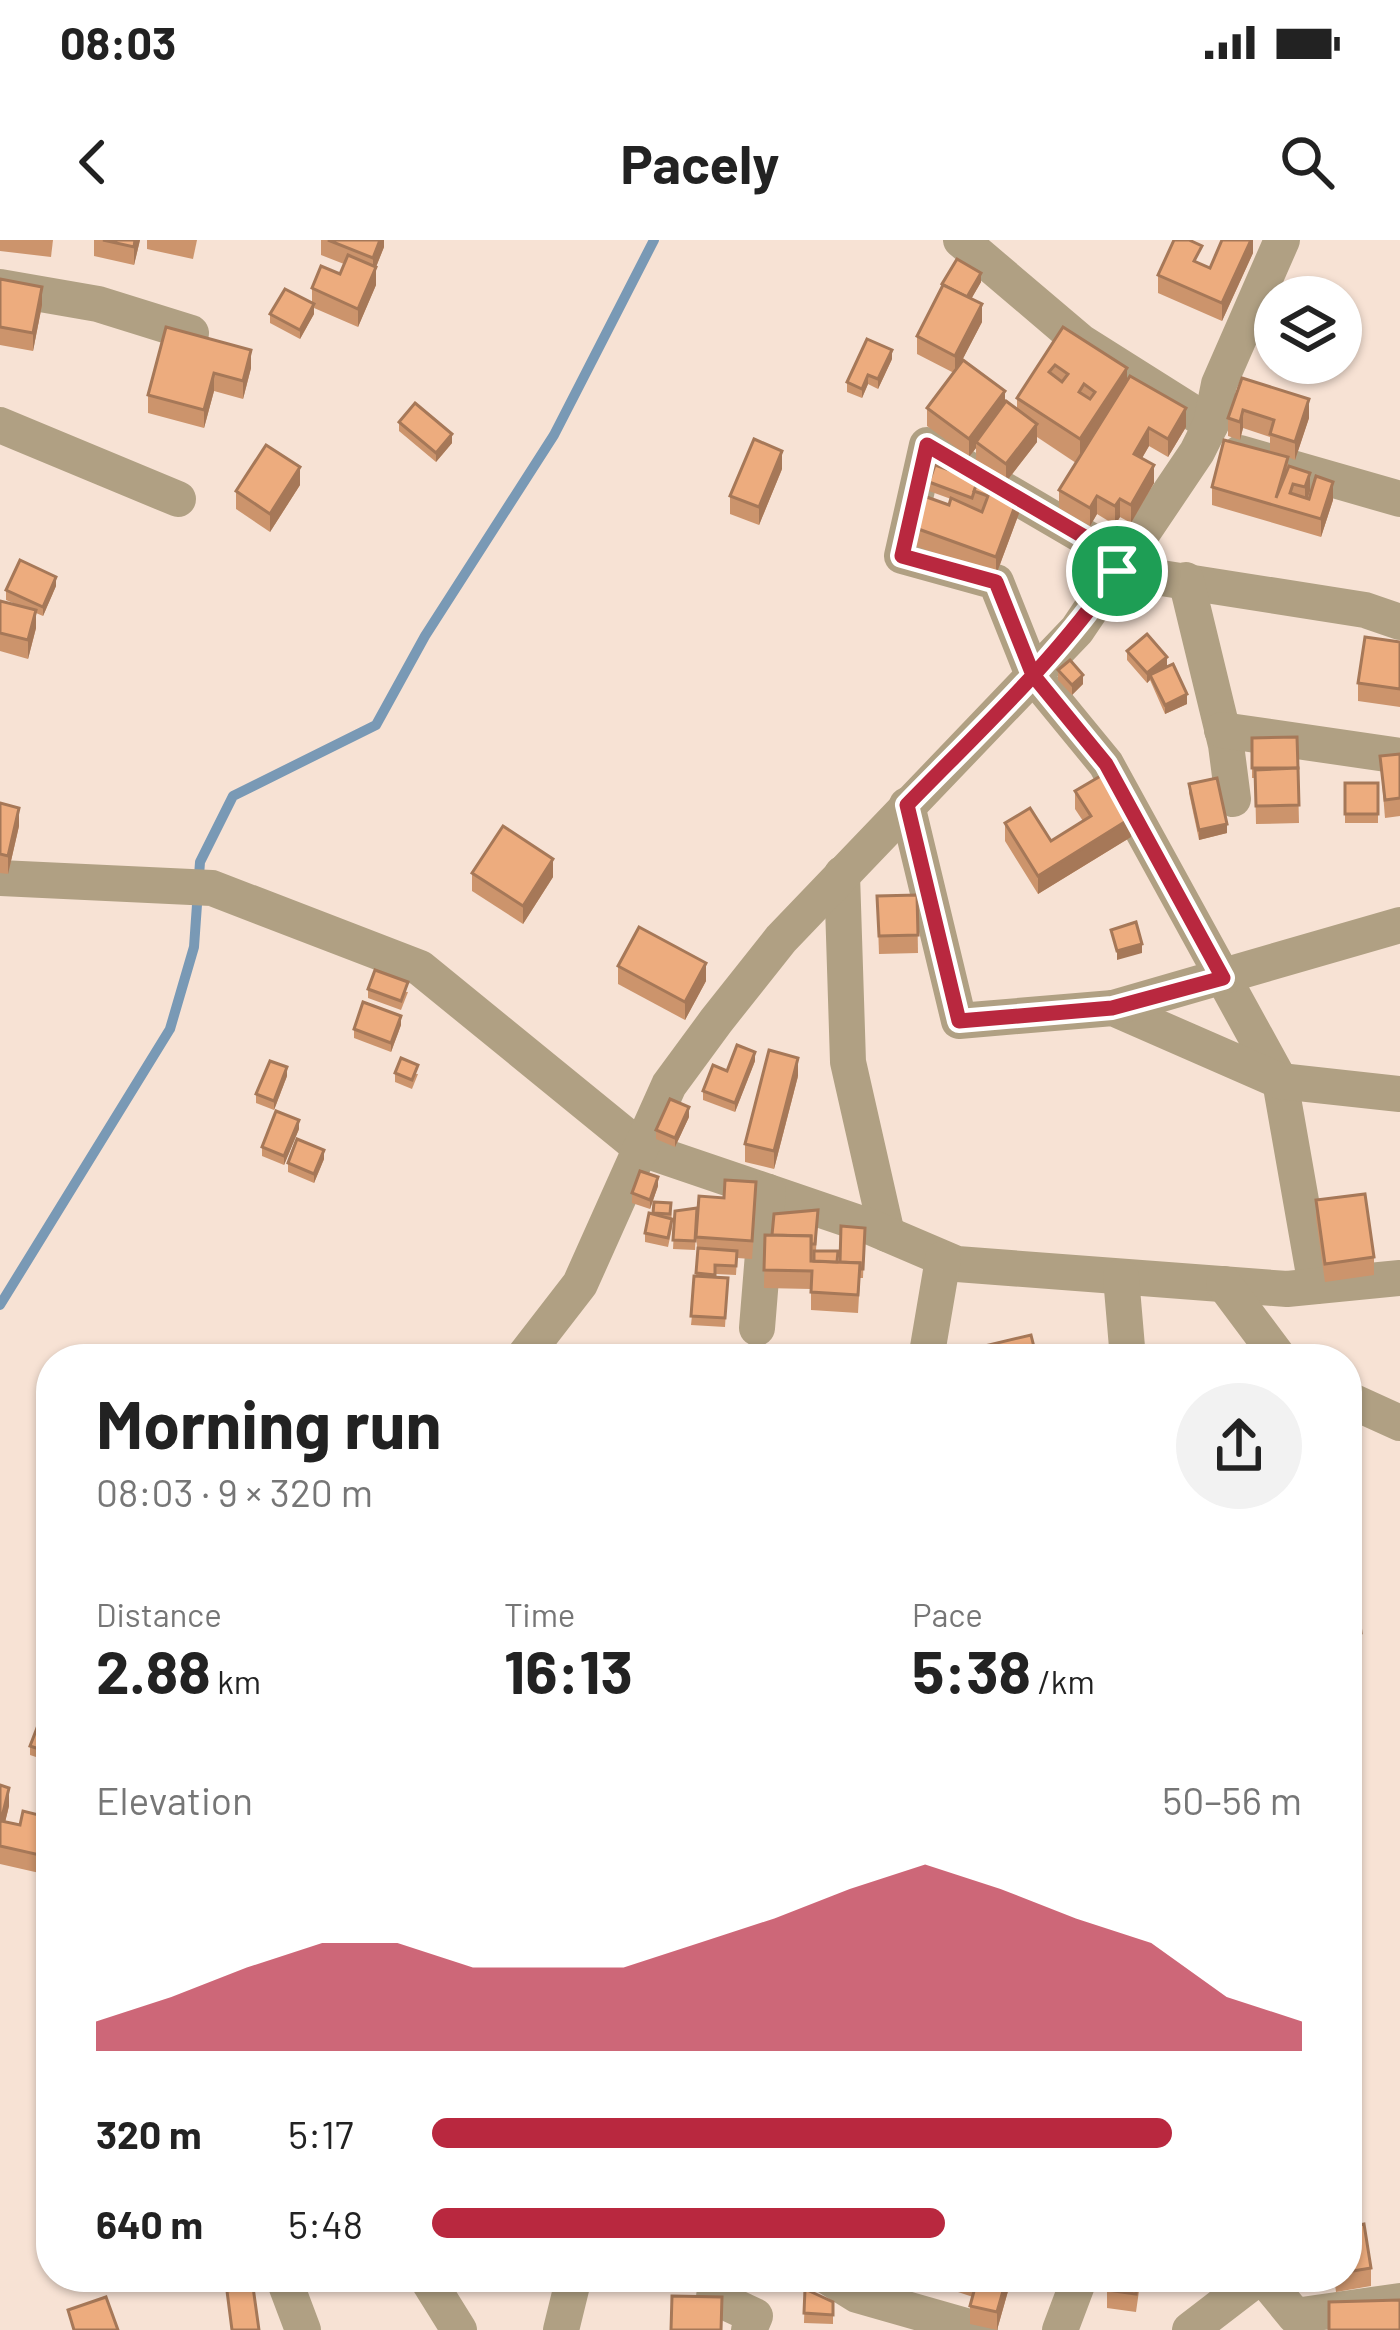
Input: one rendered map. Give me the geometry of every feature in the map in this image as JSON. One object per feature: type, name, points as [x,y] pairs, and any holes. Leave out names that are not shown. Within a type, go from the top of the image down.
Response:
[{"type":"street","points":[[961,240],[1081,342],[1206,433],[1400,499]]},
{"type":"street","points":[[534,1344],[580,1284],[669,1085],[781,939],[1077,630],[1206,433],[1219,384],[1282,240]]},
{"type":"street","points":[[0,287],[98,304],[191,333]]},
{"type":"street","points":[[0,425],[178,499]]},
{"type":"street","points":[[1316,1286],[1280,1081],[1106,764],[1033,675],[996,582],[902,556],[927,445],[1120,566],[1365,610],[1400,622]]},
{"type":"street","points":[[1186,580],[1222,730],[1233,799]]},
{"type":"street","points":[[1222,730],[1400,756]]},
{"type":"street","points":[[907,805],[959,1021],[1112,1008],[1400,925]]},
{"type":"street","points":[[842,874],[848,1062],[887,1234]]},
{"type":"street","points":[[0,878],[212,888],[420,968],[642,1149],[944,1258],[1224,1284],[1316,1286],[1400,1278]]},
{"type":"street","points":[[1112,1008],[1280,1081],[1400,1094]]},
{"type":"street","points":[[757,1328],[768,1192]]},
{"type":"street","points":[[929,1344],[944,1258]]},
{"type":"street","points":[[1121,1276],[1127,1344]]},
{"type":"street","points":[[1224,1284],[1269,1344]]},
{"type":"street","points":[[1362,1407],[1400,1423]]},
{"type":"street","points":[[289,2292],[303,2330]]},
{"type":"street","points":[[435,2292],[459,2330]]},
{"type":"street","points":[[561,2330],[570,2292]]},
{"type":"street","points":[[714,2292],[713,2297],[755,2316],[749,2330]]},
{"type":"street","points":[[852,2292],[980,2330]]},
{"type":"street","points":[[1060,2330],[1074,2292]]},
{"type":"street","points":[[1190,2330],[1241,2292]]},
{"type":"street","points":[[1272,2292],[1295,2323],[1400,2301]]},
{"type":"building","points":[[103,240],[135,240],[134,247]]},
{"type":"building","points":[[328,240],[380,240],[373,258]]},
{"type":"building","points":[[1174,240],[1202,246],[1194,261],[1210,268],[1222,240],[1251,240],[1222,303],[1158,275]]},
{"type":"building","points":[[348,255],[376,267],[358,309],[312,288],[321,266],[340,274]]},
{"type":"building","points":[[957,259],[981,273],[967,297],[942,284]]},
{"type":"building","points":[[0,279],[42,287],[33,333],[0,327]]},
{"type":"building","points":[[943,285],[982,304],[955,356],[917,336]]},
{"type":"building","points":[[285,289],[314,304],[300,330],[270,314]]},
{"type":"building","points":[[166,327],[251,350],[243,381],[214,373],[204,410],[148,395]]},
{"type":"building","points":[[1063,327],[1127,368],[1080,439],[1017,398]],"holes":[[[1055,365],[1068,374],[1062,382],[1049,372]],[[1084,384],[1095,392],[1090,399],[1079,392]]]},
{"type":"building","points":[[867,339],[892,350],[878,379],[868,375],[862,389],[847,382]]},
{"type":"building","points":[[963,360],[1005,391],[969,439],[927,408]]},
{"type":"building","points":[[1130,376],[1186,408],[1168,439],[1149,428],[1134,454],[1154,465],[1131,505],[1120,499],[1115,506],[1097,496],[1090,508],[1059,490]]},
{"type":"building","points":[[1242,378],[1309,399],[1295,442],[1270,434],[1274,420],[1243,410],[1240,422],[1228,418]]},
{"type":"building","points":[[1006,401],[1037,424],[1006,464],[976,442]]},
{"type":"building","points":[[415,403],[452,434],[436,453],[399,422]]},
{"type":"building","points":[[754,439],[782,451],[759,507],[730,496]]},
{"type":"building","points":[[1224,440],[1288,457],[1276,498],[1289,466],[1310,473],[1305,487],[1293,484],[1290,493],[1309,499],[1316,476],[1333,482],[1321,519],[1212,487]]},
{"type":"building","points":[[266,445],[300,467],[270,514],[236,491]]},
{"type":"building","points":[[935,465],[978,480],[972,498],[929,482]]},
{"type":"building","points":[[980,475],[1021,490],[996,557],[910,526],[921,495],[949,505],[951,498],[982,512],[988,496],[974,491]]},
{"type":"building","points":[[20,560],[56,577],[43,607],[6,590]]},
{"type":"building","points":[[0,601],[36,610],[28,640],[0,633]]},
{"type":"building","points":[[1147,634],[1167,657],[1147,673],[1127,651]]},
{"type":"building","points":[[1365,637],[1400,642],[1400,689],[1358,683]]},
{"type":"building","points":[[1070,660],[1083,675],[1072,685],[1058,670]]},
{"type":"building","points":[[1173,664],[1187,694],[1165,705],[1150,675]]},
{"type":"building","points":[[1297,737],[1298,768],[1252,768],[1252,738]]},
{"type":"building","points":[[1400,754],[1400,798],[1385,800],[1380,756]]},
{"type":"building","points":[[1298,768],[1299,805],[1256,806],[1255,770]]},
{"type":"building","points":[[1104,774],[1131,818],[1038,876],[1005,823],[1030,808],[1051,841],[1091,816],[1075,791]]},
{"type":"building","points":[[1217,778],[1227,824],[1199,830],[1189,784]]},
{"type":"building","points":[[1345,783],[1378,783],[1378,814],[1345,814]]},
{"type":"building","points":[[0,803],[19,808],[8,856],[0,854]]},
{"type":"building","points":[[503,826],[553,859],[523,906],[472,873]]},
{"type":"building","points":[[917,895],[918,935],[879,936],[877,896]]},
{"type":"building","points":[[1136,922],[1142,944],[1117,951],[1111,930]]},
{"type":"building","points":[[639,927],[706,963],[685,1002],[618,966]]},
{"type":"building","points":[[375,970],[408,982],[401,1001],[368,989]]},
{"type":"building","points":[[363,1002],[401,1016],[391,1043],[354,1029]]},
{"type":"building","points":[[737,1045],[755,1052],[735,1103],[703,1091],[713,1065],[727,1071]]},
{"type":"building","points":[[769,1050],[798,1058],[774,1151],[745,1144]]},
{"type":"building","points":[[401,1058],[418,1065],[412,1080],[395,1073]]},
{"type":"building","points":[[270,1061],[287,1067],[274,1101],[256,1094]]},
{"type":"building","points":[[670,1099],[689,1107],[675,1138],[656,1130]]},
{"type":"building","points":[[276,1111],[299,1120],[284,1156],[262,1147]]},
{"type":"building","points":[[297,1139],[324,1150],[314,1174],[288,1163]]},
{"type":"building","points":[[640,1171],[658,1177],[650,1200],[632,1193]]},
{"type":"building","points":[[725,1180],[756,1182],[752,1241],[696,1237],[699,1196],[724,1198]]},
{"type":"building","points":[[1365,1194],[1374,1257],[1325,1264],[1316,1200]]},
{"type":"building","points":[[654,1202],[671,1203],[670,1214],[653,1213]]},
{"type":"building","points":[[697,1208],[695,1241],[673,1240],[675,1211]]},
{"type":"building","points":[[818,1210],[815,1244],[811,1236],[772,1235],[774,1214]]},
{"type":"building","points":[[649,1213],[672,1219],[668,1238],[645,1233]]},
{"type":"building","points":[[841,1226],[865,1228],[863,1269],[860,1263],[840,1262]]},
{"type":"building","points":[[765,1235],[811,1236],[811,1261],[860,1263],[858,1295],[811,1292],[812,1271],[764,1270]]},
{"type":"building","points":[[698,1248],[737,1251],[736,1266],[715,1265],[715,1275],[696,1273]]},
{"type":"building","points":[[814,1251],[838,1251],[837,1262],[814,1261]]},
{"type":"building","points":[[694,1276],[728,1278],[725,1318],[691,1316]]},
{"type":"building","points":[[1031,1335],[1033,1344],[993,1344]]},
{"type":"building","points":[[0,1785],[9,1788],[1,1821],[20,1825],[23,1811],[36,1814],[36,1854],[0,1846]]},
{"type":"building","points":[[1364,2224],[1371,2268],[1362,2270]]},
{"type":"building","points":[[227,2292],[254,2292],[259,2330],[232,2330]]},
{"type":"building","points":[[805,2292],[833,2302],[833,2315],[804,2313]]},
{"type":"building","points":[[974,2292],[1003,2292],[997,2312],[970,2306]]},
{"type":"building","points":[[672,2296],[722,2297],[721,2330],[671,2330]]},
{"type":"building","points":[[106,2297],[118,2330],[74,2330],[68,2310]]},
{"type":"building","points":[[1400,2300],[1400,2330],[1329,2330],[1329,2302]]},
{"type":"waterway","points":[[0,1305],[170,1029],[194,947],[200,862],[233,796],[376,725],[425,636],[554,435],[654,240]]},
{"type":"route","points":[[1117,571],[1077,630],[1033,675],[907,805],[959,1021],[1112,1008],[1223,978],[1106,764],[1033,675],[996,582],[902,556],[927,445],[1124,560],[1117,571]]}]
